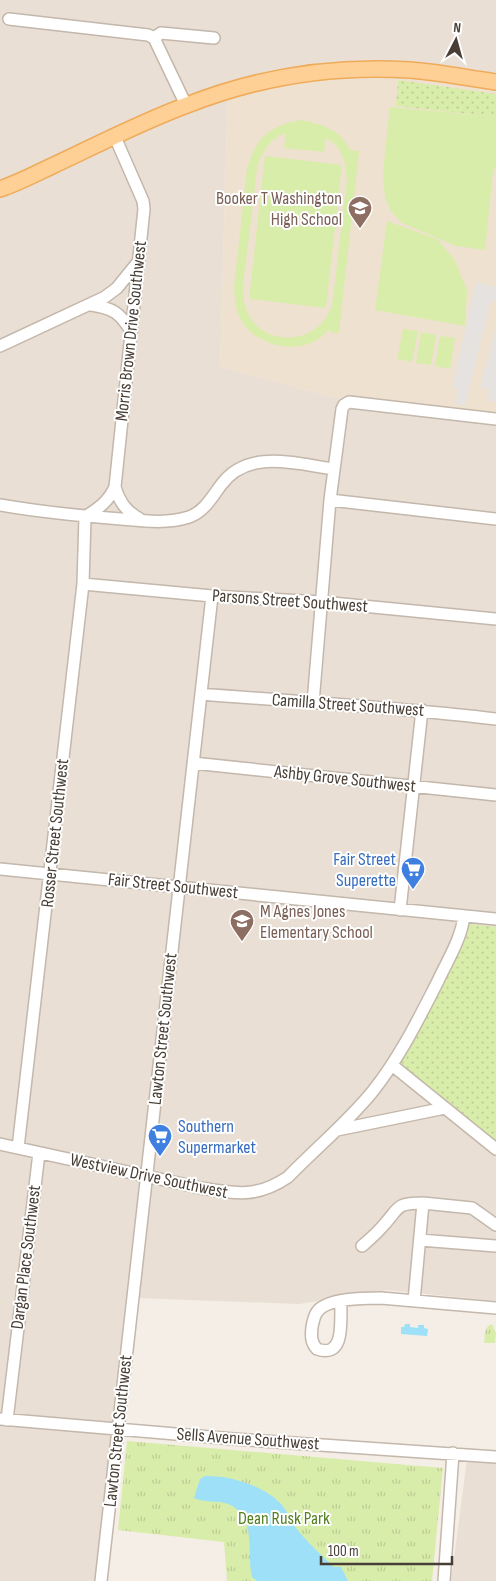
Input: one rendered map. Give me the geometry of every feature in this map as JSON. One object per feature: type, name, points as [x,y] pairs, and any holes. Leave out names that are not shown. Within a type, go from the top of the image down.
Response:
[{"type":"main road","points":[[0,189],[186,105],[224,91],[264,80],[338,69],[379,68],[412,70],[496,82]]},
{"type":"street","points":[[9,19],[148,35],[154,38],[186,105]]},
{"type":"street","points":[[154,38],[161,33],[214,38]]},
{"type":"street","name":"Morris Brown Drive Southwest","points":[[85,517],[103,506],[110,498],[115,487],[143,201],[115,137]]},
{"type":"street","points":[[0,346],[105,297],[117,288],[138,262]]},
{"type":"street","points":[[91,304],[116,312],[124,319],[131,331]]},
{"type":"street","points":[[313,704],[330,500],[340,418],[344,405],[349,402],[496,419]]},
{"type":"street","points":[[0,505],[85,517],[171,522],[192,516],[207,505],[231,474],[241,467],[253,463],[272,461],[334,469]]},
{"type":"street","points":[[115,487],[124,507],[142,520]]},
{"type":"street","points":[[330,500],[496,518]]},
{"type":"street","name":"Rosser Street Southwest","points":[[18,1148],[83,584],[85,517]]},
{"type":"street","name":"Parsons Street Southwest","points":[[83,584],[212,596],[322,602],[496,619]]},
{"type":"street","name":"Lawton Street Southwest","points":[[101,1581],[212,596]]},
{"type":"street","name":"Camilla Street Southwest","points":[[200,694],[313,704],[422,710],[496,719]]},
{"type":"street","points":[[400,910],[422,710]]},
{"type":"street","name":"Ashby Grove Southwest","points":[[193,762],[496,795]]},
{"type":"street","name":"Fair Street Southwest","points":[[0,869],[496,919]]},
{"type":"street","name":"Westview Drive Southwest","points":[[0,1144],[146,1177],[233,1194],[249,1194],[263,1191],[276,1185],[288,1177],[373,1092],[392,1065],[414,1029],[459,938],[464,916]]},
{"type":"street","points":[[392,1065],[496,1149]]},
{"type":"street","points":[[336,1130],[445,1108]]},
{"type":"street","name":"Dargan Place Southwest","points":[[3,1420],[39,1153]]},
{"type":"street","points":[[362,1246],[383,1227],[396,1208],[409,1203],[472,1208],[496,1224]]},
{"type":"street","points":[[414,1301],[423,1203]]},
{"type":"street","points":[[420,1240],[496,1246]]},
{"type":"street","points":[[341,1302],[365,1298],[381,1298],[496,1308]]},
{"type":"street","name":"Sells Avenue Southwest","points":[[3,1420],[496,1457]]},
{"type":"street","points":[[444,1581],[453,1453]]},
{"type":"shaded area","points":[[0,0],[496,0],[496,83],[228,91],[220,367],[349,401],[496,418],[496,1301],[387,1290],[299,1304],[137,1298],[104,1581],[0,1581]]},
{"type":"shaded area","name":"Booker T Washington High School","points":[[338,69],[496,83],[496,418],[349,401],[220,367],[228,91]]},
{"type":"shaded area","points":[[476,282],[496,287],[496,300],[490,303],[465,406],[455,404],[458,389],[452,387]]},
{"type":"shaded area","points":[[496,328],[496,402],[487,400],[490,390],[480,387]]},
{"type":"shaded area","points":[[467,1459],[496,1462],[496,1581],[451,1581]]},
{"type":"green space","points":[[398,80],[496,94],[496,117],[396,106]]},
{"type":"green space","points":[[390,107],[496,117],[496,165],[493,172],[485,250],[456,246],[402,223],[391,211],[385,198],[383,175]]},
{"type":"green space","points":[[299,120],[322,125],[341,137],[350,150],[359,151],[339,333],[330,332],[330,328],[311,343],[287,347],[263,340],[244,325],[235,303],[234,288],[247,168],[259,141],[271,131]],"holes":[[[286,133],[284,148],[324,152],[326,138],[339,150],[346,167],[347,180],[330,310],[322,323],[312,331],[301,336],[289,337],[265,332],[255,324],[248,314],[243,291],[257,169],[261,157],[270,143]]]},
{"type":"green space","points":[[265,156],[342,165],[326,308],[249,299]]},
{"type":"green space","points":[[387,221],[437,239],[454,259],[467,290],[465,326],[375,310]]},
{"type":"green space","points":[[403,329],[418,331],[412,362],[397,359]]},
{"type":"green space","points":[[421,332],[436,335],[431,365],[416,363]]},
{"type":"green space","points":[[440,336],[455,338],[450,369],[435,366]]},
{"type":"green space","points":[[470,924],[496,927],[496,1154],[393,1071]]},
{"type":"green space","points":[[492,1324],[496,1333],[495,1343],[484,1343],[485,1332],[488,1326]]},
{"type":"green space","name":"Dean Rusk Park","points":[[127,1441],[443,1468],[432,1581],[227,1581],[224,1542],[118,1530]]},
{"type":"water","points":[[405,1324],[418,1328],[418,1325],[424,1325],[424,1328],[428,1329],[427,1336],[401,1334],[401,1327],[404,1327]]},
{"type":"water","points":[[205,1476],[225,1477],[246,1483],[257,1487],[275,1498],[282,1505],[296,1528],[334,1567],[341,1567],[348,1581],[257,1581],[252,1577],[249,1536],[244,1517],[228,1504],[194,1498],[200,1479]]},
{"type":"place","name":"Booker T Washington High School","points":[[360,229]]},
{"type":"place","name":"Fair Street Superette","points":[[413,890]]},
{"type":"place","name":"M Agnes Jones Elementary School","points":[[242,942]]},
{"type":"place","name":"Southern Supermarket","points":[[160,1157]]}]
